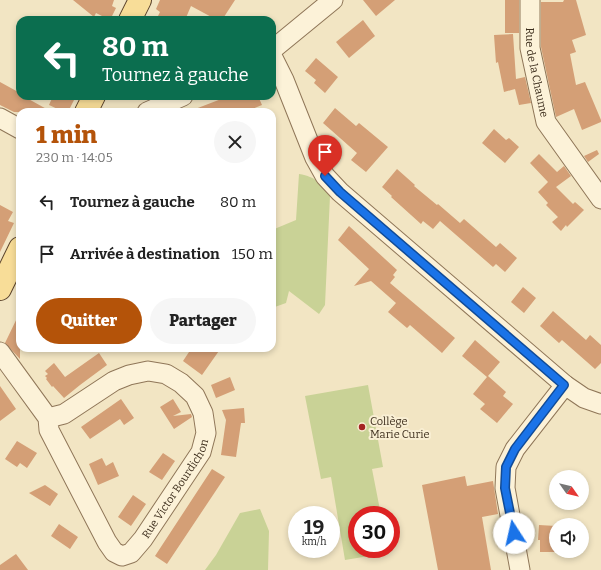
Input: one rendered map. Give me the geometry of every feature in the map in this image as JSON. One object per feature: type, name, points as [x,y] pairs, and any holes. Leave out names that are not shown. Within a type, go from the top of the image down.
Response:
[{"type":"main road","points":[[132,16],[140,0]]},
{"type":"main road","points":[[0,289],[16,256]]},
{"type":"street","points":[[276,47],[333,0]]},
{"type":"street","name":"Rue de la Chaume","points":[[530,0],[530,48],[546,122],[601,199]]},
{"type":"street","points":[[276,64],[284,80],[315,158],[325,176],[340,192],[564,385],[584,398],[601,404]]},
{"type":"street","points":[[156,108],[174,100]]},
{"type":"street","points":[[0,118],[16,127]]},
{"type":"street","name":"Rue Victor Bourdichon","points":[[0,352],[48,418],[49,430],[107,542],[125,563],[131,553],[143,540],[201,452],[206,433],[203,413],[195,396],[182,383],[166,374],[148,371],[129,374],[114,381],[64,414],[48,418]]},
{"type":"street","points":[[520,570],[505,488],[506,467],[515,449],[564,385]]},
{"type":"green space","points":[[299,174],[314,179],[330,196],[325,305],[319,314],[289,291],[286,303],[276,307],[276,228],[296,220]]},
{"type":"green space","points":[[368,385],[383,467],[372,469],[379,506],[348,506],[348,558],[357,558],[345,560],[340,530],[340,506],[336,506],[331,477],[321,479],[305,396]]},
{"type":"green space","points":[[260,509],[269,531],[268,570],[205,570],[216,555],[240,513]]},
{"type":"building","points":[[73,0],[114,0],[112,6],[116,8],[112,16],[102,16],[96,13],[93,16]]},
{"type":"building","points":[[160,0],[235,0],[225,16],[210,16],[191,6],[187,16],[158,16],[160,12],[156,9]]},
{"type":"building","points":[[363,0],[395,0],[376,16]]},
{"type":"building","points":[[505,0],[519,0],[519,33],[505,33]]},
{"type":"building","points":[[564,0],[576,0],[586,35],[572,40],[576,52],[570,54],[576,85],[585,82],[601,120],[601,122],[582,130],[574,109],[556,117],[541,47],[541,2],[563,2]]},
{"type":"building","points":[[363,20],[375,36],[349,58],[336,42]]},
{"type":"building","points":[[513,34],[516,79],[525,77],[531,103],[519,105],[515,89],[504,92],[498,62],[496,63],[494,35]]},
{"type":"building","points":[[316,58],[338,77],[325,93],[314,83],[316,80],[305,71]]},
{"type":"building","points":[[0,82],[16,91],[16,100],[30,100],[45,108],[16,108],[16,112],[14,112],[0,105]]},
{"type":"building","points":[[51,100],[74,100],[70,108],[55,108],[49,105]]},
{"type":"building","points":[[219,100],[260,100],[262,105],[255,108],[198,108]]},
{"type":"building","points":[[335,108],[356,126],[359,123],[388,147],[366,172],[351,160],[357,153],[323,123]]},
{"type":"building","points":[[494,129],[506,140],[509,138],[519,147],[505,163],[482,143]]},
{"type":"building","points":[[597,150],[599,154],[588,162],[584,156]]},
{"type":"building","points":[[539,154],[557,172],[564,166],[571,176],[556,187],[573,204],[575,202],[584,210],[561,231],[552,222],[558,217],[546,205],[548,203],[538,192],[548,182],[530,163]]},
{"type":"building","points":[[397,169],[415,185],[414,186],[460,223],[464,219],[496,247],[500,243],[517,258],[505,272],[496,264],[493,267],[440,221],[433,229],[423,221],[421,224],[382,187]]},
{"type":"building","points":[[0,205],[13,212],[8,221],[14,223],[0,252]]},
{"type":"building","points":[[349,226],[397,270],[393,275],[395,277],[390,283],[455,338],[442,353],[410,325],[407,328],[388,312],[396,303],[371,281],[354,286],[369,269],[338,240]]},
{"type":"building","points":[[523,287],[536,298],[524,313],[511,302]]},
{"type":"building","points":[[553,311],[586,340],[590,335],[601,345],[601,363],[595,369],[562,340],[559,343],[540,326]]},
{"type":"building","points":[[16,320],[16,352],[20,352],[20,359],[5,343]]},
{"type":"building","points":[[475,340],[500,362],[488,376],[506,392],[503,396],[513,404],[497,423],[480,409],[485,404],[473,394],[487,377],[462,356]]},
{"type":"building","points":[[189,352],[218,352],[202,375],[183,361]]},
{"type":"building","points":[[99,353],[107,365],[64,398],[46,379],[47,378],[45,376],[48,374],[45,371],[54,363],[65,377]]},
{"type":"building","points":[[230,377],[235,390],[216,398],[211,385]]},
{"type":"building","points":[[0,386],[16,409],[0,421]]},
{"type":"building","points":[[121,399],[134,418],[124,425],[120,419],[90,439],[81,427]]},
{"type":"building","points":[[173,399],[181,412],[173,416],[191,414],[192,417],[174,429],[160,407]]},
{"type":"building","points":[[244,408],[245,423],[241,423],[236,457],[221,455],[226,420],[222,410]]},
{"type":"building","points":[[17,441],[37,453],[27,468],[20,463],[17,467],[5,459]]},
{"type":"building","points":[[163,453],[175,461],[162,480],[149,472]]},
{"type":"building","points":[[102,458],[106,466],[113,462],[119,476],[98,485],[89,464]]},
{"type":"building","points":[[212,469],[225,477],[167,564],[155,556]]},
{"type":"building","points":[[465,476],[467,486],[493,481],[498,514],[482,517],[491,570],[438,570],[422,485]]},
{"type":"building","points":[[45,485],[58,494],[50,506],[29,493]]},
{"type":"building","points":[[133,495],[146,504],[131,526],[118,517]]},
{"type":"building","points":[[59,524],[78,537],[70,549],[51,536]]},
{"type":"building","points":[[539,525],[549,526],[549,552],[540,552],[540,540],[538,540]]},
{"type":"building","points":[[16,554],[28,570],[0,570],[0,565]]},
{"type":"place","name":"Collège Marie Curie","points":[[362,427]]},
{"type":"route","points":[[325,176],[340,192],[564,385],[515,449],[506,467],[505,488],[514,533]]}]
